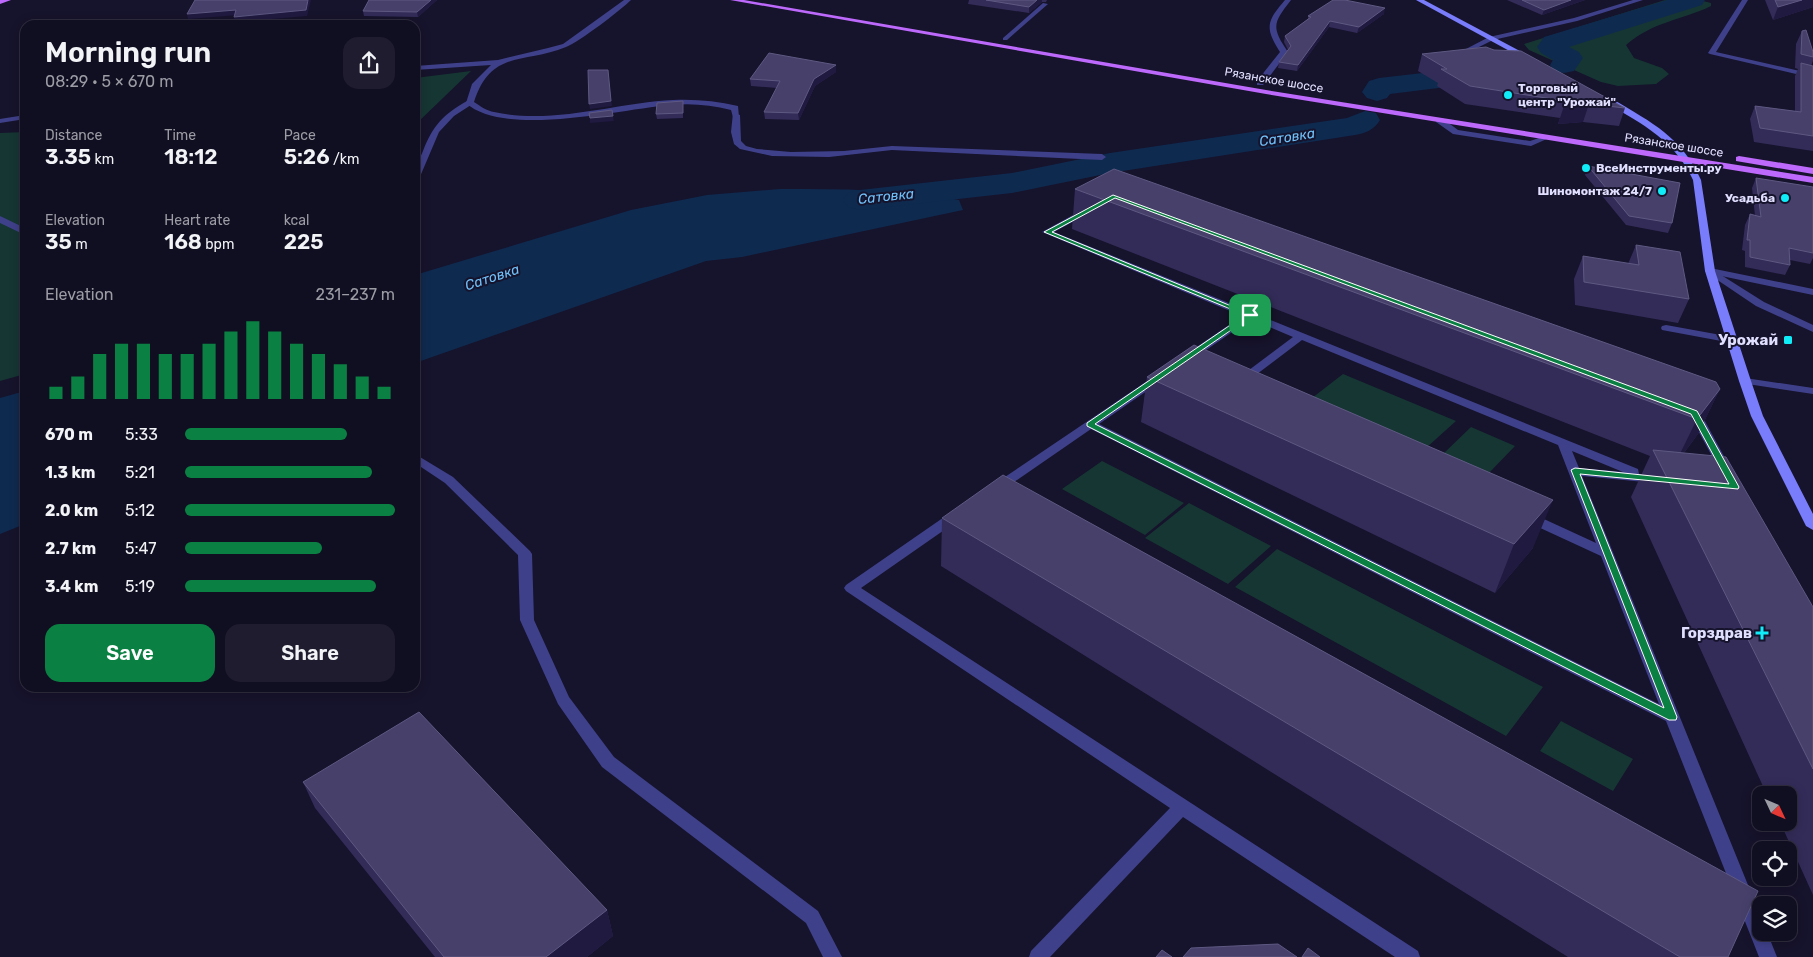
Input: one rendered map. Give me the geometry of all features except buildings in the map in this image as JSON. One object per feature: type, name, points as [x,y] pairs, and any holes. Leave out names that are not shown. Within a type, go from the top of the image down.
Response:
[{"type":"main road","points":[[0,2],[8,0]]},
{"type":"main road","name":"Рязанское шоссе","points":[[733,0],[1439,120]]},
{"type":"main road","name":"Рязанское шоссе","points":[[775,0],[1260,83],[1813,171]]},
{"type":"main road","points":[[1419,0],[1534,62]]},
{"type":"main road","points":[[1600,96],[1659,131],[1682,150],[1689,160],[1697,180],[1710,271],[1745,381],[1757,416],[1813,526]]},
{"type":"main road","name":"Рязанское шоссе","points":[[1545,138],[1813,180]]},
{"type":"street","points":[[420,68],[498,62],[550,50],[565,45],[628,0]]},
{"type":"street","points":[[1260,83],[1284,52],[1273,37],[1271,27],[1278,13],[1288,0]]},
{"type":"street","points":[[1483,61],[1466,53],[1466,51],[1491,38],[1575,20],[1640,0]]},
{"type":"street","points":[[1745,0],[1712,53],[1813,76]]},
{"type":"street","points":[[1005,39],[1045,4]]},
{"type":"street","points":[[420,167],[435,131],[451,114],[470,103],[476,84],[498,62]]},
{"type":"street","points":[[1521,63],[1534,62]]},
{"type":"street","points":[[470,103],[476,110],[485,114],[516,118],[557,116],[634,106],[687,103],[727,105],[736,108],[737,142],[742,147],[757,152],[797,155],[852,153],[892,148],[1102,157]]},
{"type":"street","points":[[0,121],[20,118]]},
{"type":"street","points":[[1439,120],[1456,132],[1531,144],[1545,138]]},
{"type":"street","points":[[1098,205],[1047,232],[1648,478]]},
{"type":"street","points":[[0,219],[20,229]]},
{"type":"street","points":[[1710,271],[1813,292]]},
{"type":"street","points":[[1710,271],[1760,304],[1813,329]]},
{"type":"street","points":[[1198,370],[1181,362],[1250,315]]},
{"type":"street","points":[[1666,328],[1732,340]]},
{"type":"street","points":[[1252,394],[1229,384],[1301,336]]},
{"type":"street","points":[[1014,497],[993,490],[1172,368]]},
{"type":"street","points":[[1745,381],[1813,391]]},
{"type":"street","points":[[1685,409],[1694,412],[1732,480]]},
{"type":"street","points":[[1090,424],[1672,717]]},
{"type":"street","points":[[1563,443],[1752,916]]},
{"type":"street","points":[[420,461],[449,480],[525,554],[527,620],[563,700],[608,762],[812,918],[833,957]]},
{"type":"street","points":[[1575,470],[1667,480]]},
{"type":"street","points":[[964,510],[851,588],[1411,957]]},
{"type":"street","points":[[1519,514],[1608,553]]},
{"type":"street","points":[[1038,957],[1182,807]]},
{"type":"street","points":[[1734,906],[1752,916]]},
{"type":"street","points":[[1762,941],[1768,957]]},
{"type":"green space","points":[[1665,0],[1699,0],[1711,3],[1711,6],[1657,26],[1636,37],[1626,45],[1634,58],[1662,68],[1669,74],[1656,84],[1618,86],[1601,82],[1529,50],[1524,44]]},
{"type":"green space","points":[[471,71],[420,120],[420,77]]},
{"type":"green space","points":[[20,132],[20,375],[0,381],[0,133]]},
{"type":"green space","points":[[1343,374],[1456,421],[1426,448],[1312,398]]},
{"type":"green space","points":[[1471,427],[1515,446],[1487,475],[1442,455]]},
{"type":"green space","points":[[1102,461],[1184,503],[1145,535],[1062,489]]},
{"type":"green space","points":[[1189,503],[1271,546],[1228,584],[1145,538]]},
{"type":"green space","points":[[1277,549],[1543,687],[1506,736],[1235,587]]},
{"type":"green space","points":[[1561,721],[1633,759],[1613,791],[1540,751]]},
{"type":"water","points":[[780,189],[893,192],[959,200],[963,210],[742,257],[706,261],[420,361],[420,273],[631,210],[707,195]]},
{"type":"water","points":[[20,392],[20,526],[0,534],[0,398]]},
{"type":"waterway","name":"Сатовка","points":[[1564,65],[1569,58],[1551,47],[1553,43],[1693,0]]},
{"type":"waterway","name":"Сатовка","points":[[1377,92],[1379,87],[1501,73]]},
{"type":"waterway","name":"Сатовка","points":[[860,200],[1012,183],[1110,163],[1355,126],[1365,120]]},
{"type":"place","name":"Торговый центр \"Урожай\"","points":[[1508,95]]},
{"type":"place","name":"ВсеИнструменты.ру","points":[[1586,168]]},
{"type":"place","name":"Шиномонтаж 24/7","points":[[1662,191]]},
{"type":"place","name":"Усадьба","points":[[1785,198]]},
{"type":"place","name":"Урожай","points":[[1788,340]]},
{"type":"place","name":"Горздрав","points":[[1762,633]]},
{"type":"route","points":[[1115,196],[1694,412],[1735,487],[1575,470],[1672,717],[1090,424],[1250,315],[1047,232],[1115,196]]}]
